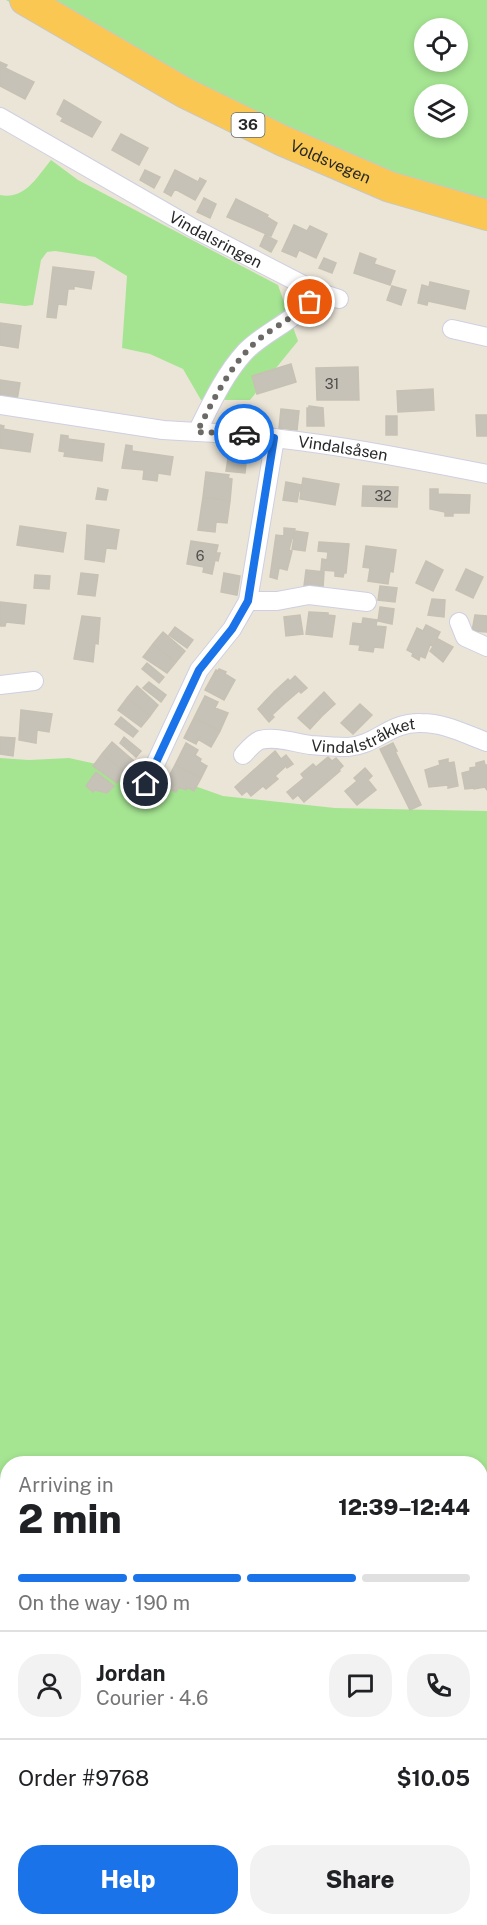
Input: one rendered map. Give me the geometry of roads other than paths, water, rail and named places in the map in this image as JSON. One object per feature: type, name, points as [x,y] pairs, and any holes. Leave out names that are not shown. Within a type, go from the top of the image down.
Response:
[{"type":"highway","name":"Voldsvegen","points":[[25,0],[176,87],[280,140],[390,187],[487,215]]},
{"type":"street","name":"Vindalsringen","points":[[0,117],[192,228],[315,291],[339,299]]},
{"type":"street","points":[[0,405],[163,430],[197,432],[217,393],[246,352],[261,338],[301,311],[310,302],[315,291]]},
{"type":"street","points":[[452,329],[487,337]]},
{"type":"street","name":"Vindalsåsen","points":[[197,432],[274,438],[487,474]]},
{"type":"street","points":[[146,784],[199,670],[232,629],[248,601],[274,438]]},
{"type":"street","points":[[248,601],[277,601],[309,595],[366,602]]},
{"type":"street","points":[[459,622],[465,637],[487,647]]},
{"type":"street","points":[[0,686],[34,681]]},
{"type":"street","name":"Vindalstråkket","points":[[243,755],[255,743],[268,739],[311,745],[357,746],[395,727],[410,723],[426,723],[451,728],[487,742]]}]
